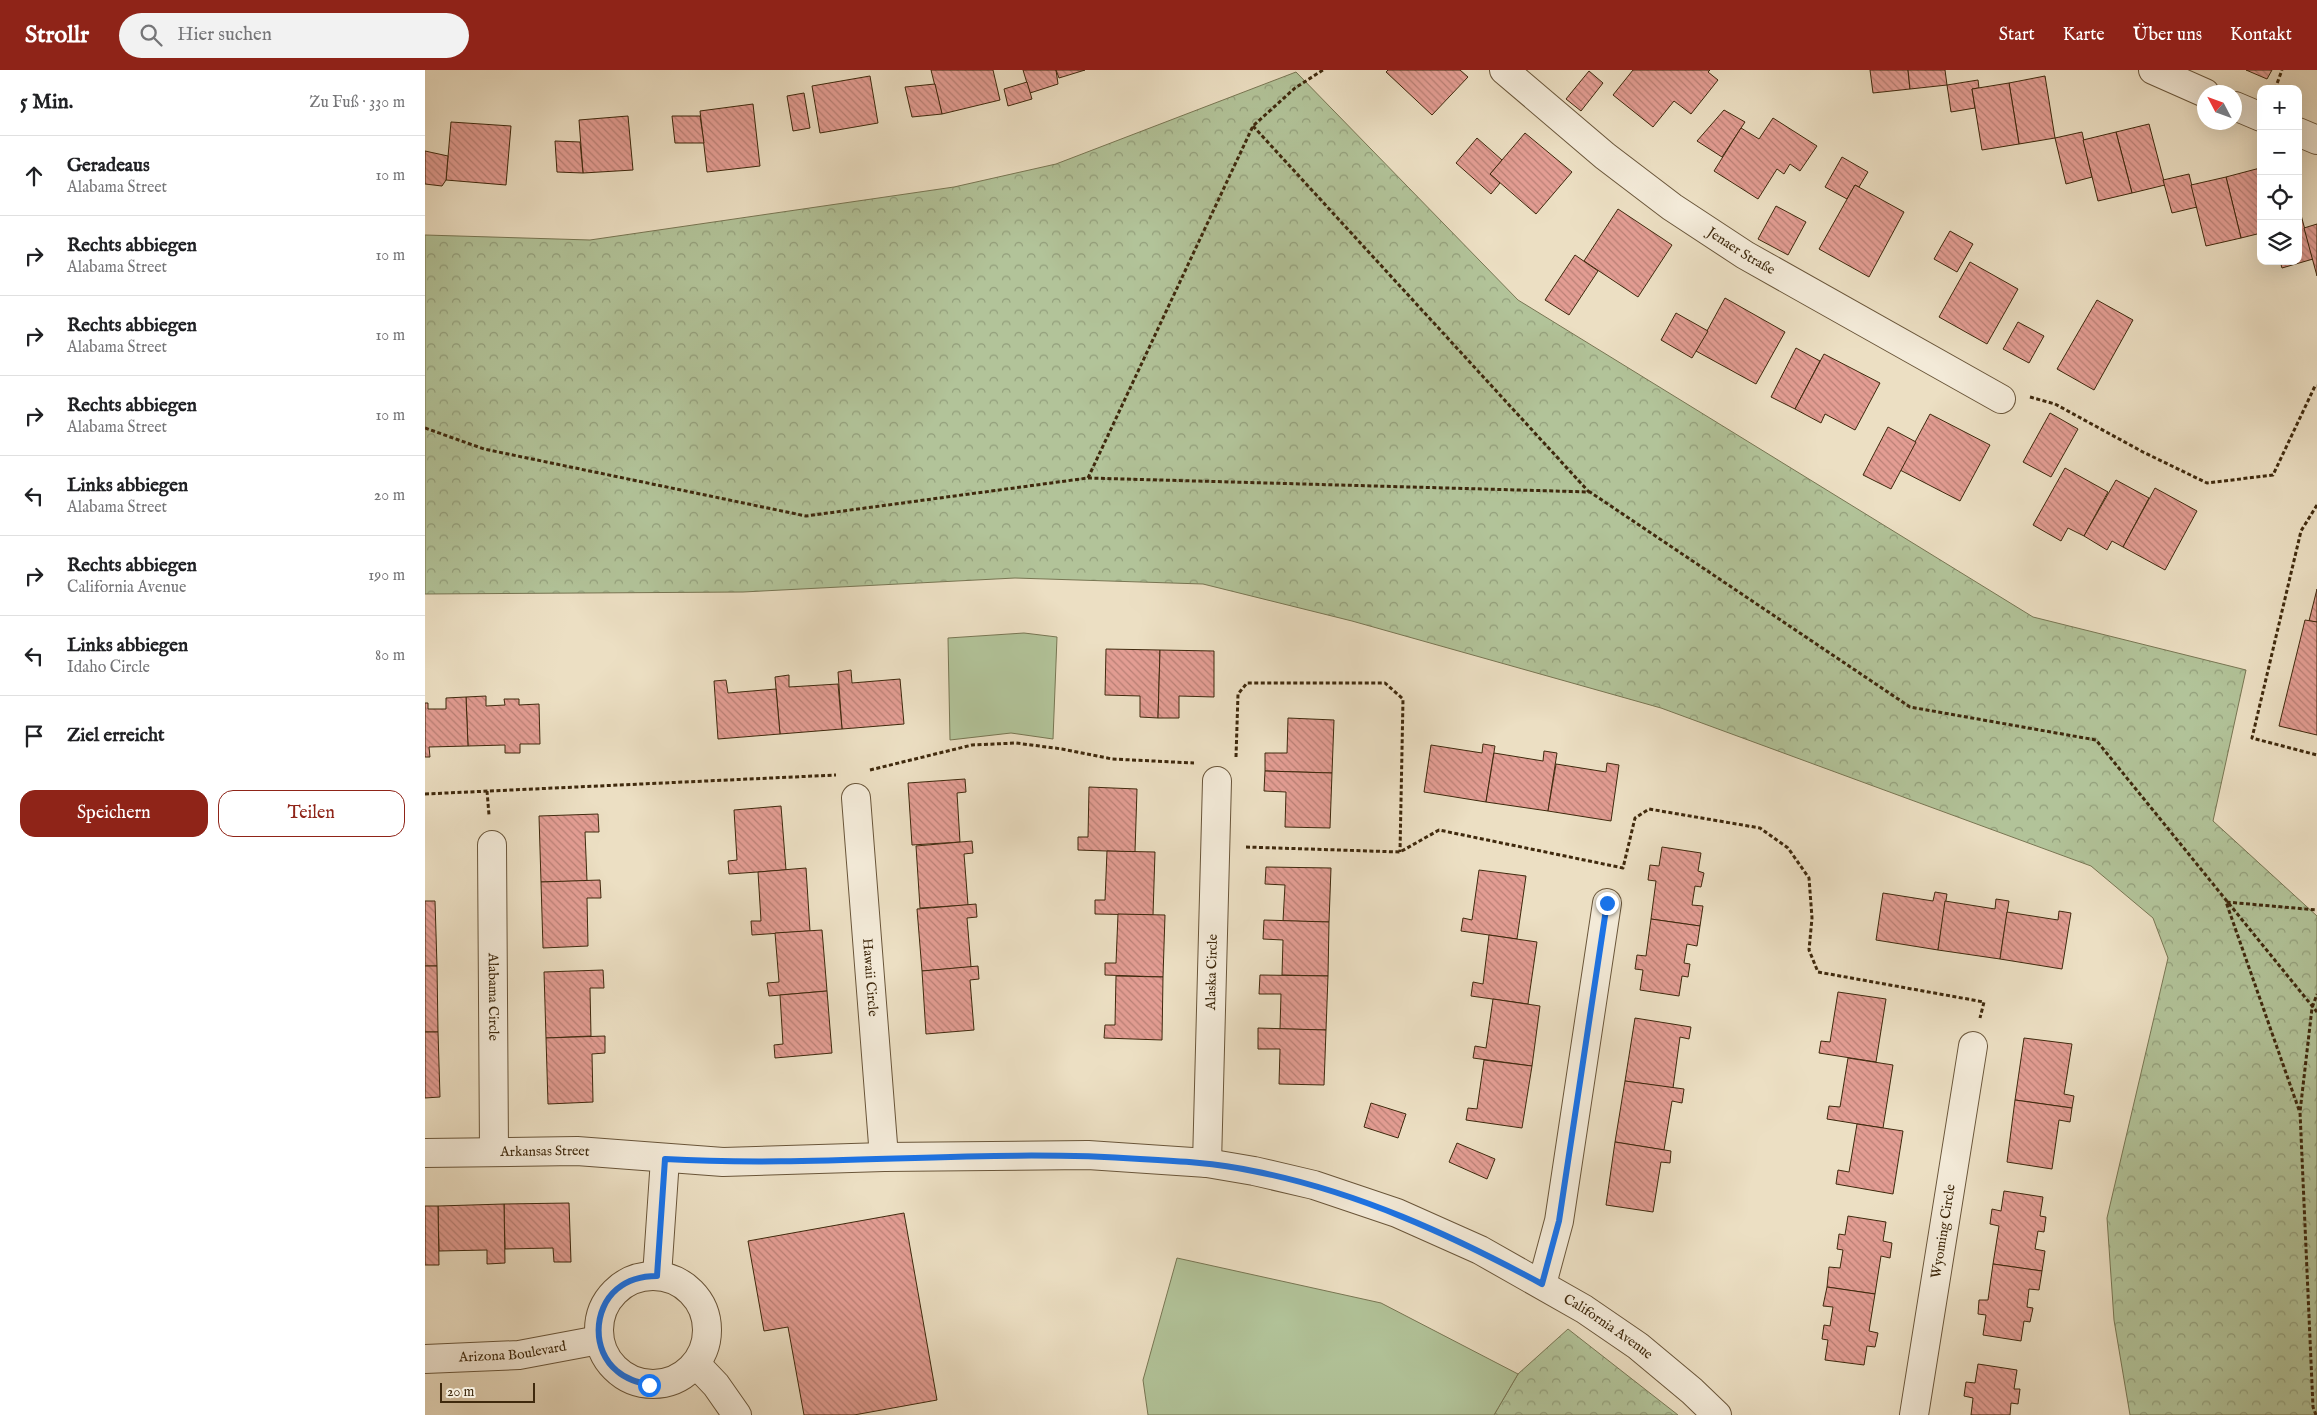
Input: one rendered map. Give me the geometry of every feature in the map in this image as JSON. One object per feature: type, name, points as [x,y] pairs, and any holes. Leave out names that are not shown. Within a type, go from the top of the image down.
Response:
[{"type":"street","name":"Jenaer Straße","points":[[1504,70],[1605,156],[1672,207],[1745,255],[2001,399]]},
{"type":"street","points":[[2153,70],[2197,89]]},
{"type":"street","points":[[2242,109],[2257,115]]},
{"type":"street","points":[[2302,134],[2317,140]]},
{"type":"street","name":"Alaska Circle","points":[[1207,1163],[1217,769]]},
{"type":"street","name":"Hawaii Circle","points":[[850,786],[884,1157]]},
{"type":"street","name":"Alabama Circle","points":[[492,845],[494,1151]]},
{"type":"street","points":[[1542,1284],[1559,1221],[1607,903]]},
{"type":"street","name":"Wyoming Circle","points":[[1915,1415],[1973,1046]]},
{"type":"street","name":"Arkansas Street","points":[[425,1153],[494,1151],[577,1152],[665,1159]]},
{"type":"street","name":"California Avenue","points":[[665,1159],[767,1162],[884,1157],[1088,1155],[1207,1163],[1254,1171],[1314,1185],[1397,1213],[1480,1250],[1542,1284],[1584,1309],[1639,1346],[1717,1415]]},
{"type":"street","points":[[657,1276],[665,1159]]},
{"type":"street","points":[[643,1276],[657,1276],[671,1278],[684,1285],[703,1308],[707,1322],[707,1337],[704,1351],[696,1364],[683,1376],[667,1383],[649,1385],[631,1381],[616,1371],[605,1357],[599,1340],[601,1312],[617,1289],[643,1276]]},
{"type":"street","name":"Arizona Boulevard","points":[[425,1359],[519,1355],[599,1340]]},
{"type":"street","points":[[696,1364],[716,1385],[737,1415]]},
{"type":"path","points":[[1088,478],[1253,126],[1295,88],[1323,70]]},
{"type":"path","points":[[2276,85],[2282,70]]},
{"type":"path","points":[[1253,126],[1589,492],[1910,707],[2096,740],[2317,1012]]},
{"type":"path","points":[[2055,404],[2143,452],[2207,483],[2273,475],[2315,386],[2317,386]]},
{"type":"path","points":[[425,428],[484,449],[806,516],[1088,478],[1589,492]]},
{"type":"path","points":[[2317,505],[2301,531],[2252,738],[2317,755]]},
{"type":"path","points":[[864,772],[972,745],[1016,743],[1062,749],[1112,759],[1217,769],[1237,694],[1247,683],[1385,683],[1403,699],[1400,852]]},
{"type":"path","points":[[425,794],[850,786]]},
{"type":"path","points":[[1215,846],[1400,852],[1439,830],[1623,868],[1635,818],[1649,809],[1760,828],[1788,848],[1809,878],[1812,918],[1809,950],[1818,972],[1984,1002],[1973,1046]]},
{"type":"path","points":[[2226,902],[2317,910]]},
{"type":"path","points":[[2226,902],[2300,1112]]},
{"type":"path","points":[[2316,1415],[2313,1407],[2300,1112],[2313,1008],[2317,994]]},
{"type":"green space","points":[[1296,72],[1518,300],[2033,617],[2246,670],[2213,821],[2317,916],[2317,1415],[2130,1415],[2114,1320],[2107,1218],[2168,958],[2153,918],[2091,866],[1661,708],[1352,621],[1203,584],[1015,578],[743,592],[425,594],[425,235],[590,240],[954,187],[1056,164]]},
{"type":"green space","points":[[1024,633],[1057,637],[1053,739],[1011,733],[950,740],[948,638]]},
{"type":"green space","points":[[1177,1258],[1381,1303],[1518,1374],[1494,1415],[1148,1415],[1143,1380]]},
{"type":"green space","points":[[1568,1329],[1678,1415],[1494,1415],[1518,1374]]},
{"type":"building","points":[[931,70],[993,70],[1000,100],[942,114]]},
{"type":"building","points":[[1023,70],[1056,70],[1058,84],[1030,93]]},
{"type":"building","points":[[1056,70],[1085,70],[1059,78]]},
{"type":"building","points":[[1388,70],[1460,70],[1468,77],[1432,115],[1386,72]]},
{"type":"building","points":[[1633,70],[1710,70],[1708,72],[1718,80],[1691,114],[1674,101],[1653,127],[1613,95]]},
{"type":"building","points":[[1870,70],[1908,70],[1910,89],[1873,93]]},
{"type":"building","points":[[1908,70],[1945,70],[1947,85],[1910,89]]},
{"type":"building","points":[[2246,70],[2272,70],[2267,79]]},
{"type":"building","points":[[1589,71],[1603,83],[1581,111],[1566,99]]},
{"type":"building","points":[[870,76],[878,123],[820,133],[812,86]]},
{"type":"building","points":[[2045,76],[2055,138],[2019,144],[2009,83]]},
{"type":"building","points":[[1978,80],[1979,88],[1972,89],[1975,108],[1951,112],[1947,85]]},
{"type":"building","points":[[1027,82],[1032,99],[1008,106],[1004,89]]},
{"type":"building","points":[[2009,83],[2019,144],[1982,150],[1972,89]]},
{"type":"building","points":[[935,84],[942,114],[912,117],[905,87]]},
{"type":"building","points":[[804,93],[810,128],[793,131],[787,96]]},
{"type":"building","points":[[753,104],[760,166],[707,172],[700,111]]},
{"type":"building","points":[[1724,110],[1745,122],[1722,157],[1697,141]]},
{"type":"building","points":[[628,116],[633,170],[583,173],[579,120]]},
{"type":"building","points":[[672,116],[700,116],[704,143],[675,143]]},
{"type":"building","points":[[1773,118],[1817,146],[1800,171],[1790,164],[1784,174],[1777,169],[1758,199],[1714,171],[1741,128],[1759,139]]},
{"type":"building","points":[[451,122],[511,126],[506,185],[446,180]]},
{"type":"building","points":[[2149,124],[2165,185],[2132,193],[2116,132]]},
{"type":"building","points":[[2082,132],[2092,177],[2066,184],[2055,138]]},
{"type":"building","points":[[2116,132],[2132,193],[2098,201],[2083,140]]},
{"type":"building","points":[[1525,133],[1572,172],[1536,214],[1490,174]]},
{"type":"building","points":[[1477,138],[1502,160],[1490,174],[1500,183],[1491,194],[1456,163]]},
{"type":"building","points":[[555,141],[580,142],[583,173],[557,172]]},
{"type":"building","points":[[425,151],[448,156],[446,180],[442,186],[425,184]]},
{"type":"building","points":[[1842,157],[1868,172],[1859,187],[1855,185],[1847,199],[1825,187]]},
{"type":"building","points":[[2257,169],[2257,234],[2241,238],[2226,177]]},
{"type":"building","points":[[2189,174],[2197,207],[2172,213],[2163,180]]},
{"type":"building","points":[[2226,177],[2241,238],[2206,246],[2191,185]]},
{"type":"building","points":[[1855,185],[1904,212],[1869,277],[1819,249]]},
{"type":"building","points":[[1776,206],[1806,222],[1788,255],[1758,239]]},
{"type":"building","points":[[1618,209],[1672,245],[1638,297],[1584,261]]},
{"type":"building","points":[[2302,219],[2313,259],[2302,262]]},
{"type":"building","points":[[2317,224],[2317,276],[2304,228]]},
{"type":"building","points":[[1950,231],[1973,244],[1957,272],[1934,259]]},
{"type":"building","points":[[1575,255],[1598,271],[1569,315],[1545,300]]},
{"type":"building","points":[[1970,262],[2018,289],[1987,344],[1939,317]]},
{"type":"building","points":[[2281,265],[2292,265],[2282,268]]},
{"type":"building","points":[[1725,298],[1785,332],[1756,384],[1696,351]]},
{"type":"building","points":[[2097,300],[2133,320],[2094,390],[2057,369]]},
{"type":"building","points":[[1676,313],[1708,331],[1692,358],[1661,340]]},
{"type":"building","points":[[2018,322],[2044,336],[2029,363],[2003,349]]},
{"type":"building","points":[[1796,348],[1820,361],[1795,409],[1771,397]]},
{"type":"building","points":[[1824,354],[1880,383],[1855,430],[1825,414],[1821,423],[1795,409]]},
{"type":"building","points":[[2050,413],[2078,429],[2051,477],[2023,462]]},
{"type":"building","points":[[1930,414],[1990,445],[1960,501],[1900,470]]},
{"type":"building","points":[[1888,427],[1916,442],[1891,489],[1863,475]]},
{"type":"building","points":[[2065,468],[2108,492],[2084,536],[2068,528],[2061,541],[2033,525]]},
{"type":"building","points":[[2116,480],[2149,498],[2123,547],[2112,541],[2107,550],[2084,536]]},
{"type":"building","points":[[2155,488],[2197,511],[2165,570],[2123,547]]},
{"type":"building","points":[[2317,589],[2317,622],[2309,621]]},
{"type":"building","points":[[2305,620],[2317,622],[2317,735],[2279,726]]},
{"type":"building","points":[[1106,649],[1160,650],[1158,718],[1140,717],[1140,696],[1105,695]]},
{"type":"building","points":[[1160,650],[1214,651],[1214,697],[1179,696],[1179,718],[1158,718]]},
{"type":"building","points":[[851,670],[852,683],[900,679],[904,724],[842,729],[838,672]]},
{"type":"building","points":[[789,675],[789,687],[838,684],[842,729],[780,734],[775,677]]},
{"type":"building","points":[[726,680],[728,693],[776,689],[780,734],[718,739],[714,681]]},
{"type":"building","points":[[486,696],[486,706],[505,705],[504,699],[519,699],[519,705],[539,704],[540,744],[520,744],[520,753],[505,753],[505,745],[468,746],[466,697]]},
{"type":"building","points":[[466,697],[468,746],[429,747],[430,757],[425,757],[425,703],[428,703],[428,709],[446,709],[446,698]]},
{"type":"building","points":[[1288,718],[1334,720],[1332,773],[1265,771],[1265,753],[1287,753]]},
{"type":"building","points":[[1483,744],[1495,746],[1486,802],[1424,792],[1431,745],[1482,753]]},
{"type":"building","points":[[1544,751],[1557,753],[1548,811],[1486,802],[1494,753],[1543,761]]},
{"type":"building","points":[[1607,763],[1619,765],[1611,821],[1548,811],[1556,764],[1606,772]]},
{"type":"building","points":[[1265,771],[1332,773],[1330,828],[1285,827],[1286,792],[1264,791]]},
{"type":"building","points":[[965,779],[966,792],[957,793],[960,842],[912,845],[908,783]]},
{"type":"building","points":[[1089,787],[1137,789],[1135,852],[1078,850],[1078,837],[1088,837]]},
{"type":"building","points":[[781,806],[786,870],[729,874],[728,861],[737,860],[734,810]]},
{"type":"building","points":[[598,814],[599,832],[585,832],[587,881],[541,882],[539,816]]},
{"type":"building","points":[[972,841],[973,853],[964,854],[968,905],[920,908],[916,846]]},
{"type":"building","points":[[1662,847],[1701,853],[1698,871],[1704,873],[1701,887],[1695,886],[1692,905],[1703,906],[1700,926],[1651,919],[1656,881],[1648,880],[1650,865],[1659,866]]},
{"type":"building","points":[[1107,851],[1155,852],[1153,915],[1095,914],[1095,900],[1105,900]]},
{"type":"building","points":[[1266,867],[1331,868],[1329,922],[1283,921],[1285,885],[1265,884]]},
{"type":"building","points":[[806,868],[810,931],[752,935],[751,921],[761,921],[758,872]]},
{"type":"building","points":[[1479,870],[1526,876],[1517,939],[1461,931],[1463,918],[1472,920]]},
{"type":"building","points":[[600,880],[601,898],[587,898],[588,946],[543,948],[541,882]]},
{"type":"building","points":[[1935,892],[1947,894],[1938,950],[1876,940],[1883,893],[1933,901]]},
{"type":"building","points":[[1996,899],[2009,901],[2000,959],[1938,950],[1945,901],[1995,909]]},
{"type":"building","points":[[425,901],[435,901],[437,966],[425,966]]},
{"type":"building","points":[[976,904],[977,917],[967,918],[971,967],[922,971],[917,909]]},
{"type":"building","points":[[2059,911],[2071,913],[2062,969],[2000,959],[2007,912],[2058,920]]},
{"type":"building","points":[[1118,914],[1165,915],[1163,977],[1105,975],[1105,963],[1116,963]]},
{"type":"building","points":[[1651,919],[1700,926],[1697,946],[1687,944],[1684,963],[1690,964],[1688,977],[1682,976],[1679,996],[1640,990],[1643,970],[1635,969],[1637,955],[1646,956]]},
{"type":"building","points":[[1264,920],[1329,922],[1328,976],[1282,975],[1283,940],[1263,939]]},
{"type":"building","points":[[822,930],[827,991],[769,996],[767,983],[779,982],[775,933]]},
{"type":"building","points":[[1489,935],[1537,942],[1528,1004],[1471,996],[1473,982],[1483,984]]},
{"type":"building","points":[[425,966],[437,966],[438,1032],[425,1032]]},
{"type":"building","points":[[978,966],[979,979],[970,980],[974,1030],[926,1034],[922,971]]},
{"type":"building","points":[[603,970],[604,988],[590,988],[591,1036],[546,1038],[544,972]]},
{"type":"building","points":[[1260,975],[1328,976],[1326,1030],[1280,1029],[1281,994],[1259,994]]},
{"type":"building","points":[[1116,976],[1163,977],[1162,1040],[1104,1038],[1105,1025],[1115,1025]]},
{"type":"building","points":[[827,991],[832,1053],[775,1058],[774,1045],[783,1044],[780,995]]},
{"type":"building","points":[[1838,992],[1886,999],[1876,1062],[1819,1053],[1821,1041],[1830,1042]]},
{"type":"building","points":[[1493,999],[1540,1006],[1532,1066],[1473,1058],[1475,1046],[1486,1048]]},
{"type":"building","points":[[1635,1018],[1691,1027],[1689,1039],[1680,1037],[1673,1088],[1625,1081]]},
{"type":"building","points":[[1258,1028],[1326,1030],[1324,1085],[1279,1084],[1280,1049],[1258,1049]]},
{"type":"building","points":[[425,1032],[438,1032],[440,1097],[425,1098]]},
{"type":"building","points":[[605,1036],[605,1053],[592,1054],[593,1102],[548,1104],[546,1038]]},
{"type":"building","points":[[2024,1038],[2072,1044],[2064,1094],[2074,1096],[2072,1108],[2015,1100]]},
{"type":"building","points":[[1848,1058],[1893,1065],[1883,1128],[1827,1119],[1829,1106],[1840,1107]]},
{"type":"building","points":[[1484,1060],[1532,1066],[1522,1128],[1466,1120],[1468,1108],[1477,1109]]},
{"type":"building","points":[[1625,1081],[1684,1089],[1682,1103],[1672,1101],[1664,1150],[1615,1142]]},
{"type":"building","points":[[2015,1100],[2072,1108],[2070,1122],[2059,1120],[2052,1169],[2007,1162]]},
{"type":"building","points":[[1371,1103],[1406,1114],[1398,1138],[1364,1127]]},
{"type":"building","points":[[1857,1124],[1903,1131],[1893,1194],[1836,1184],[1838,1170],[1849,1172]]},
{"type":"building","points":[[1615,1142],[1671,1151],[1670,1163],[1661,1162],[1653,1212],[1606,1205]]},
{"type":"building","points":[[1457,1143],[1495,1159],[1487,1179],[1449,1162]]},
{"type":"building","points":[[2004,1191],[2043,1197],[2040,1216],[2046,1217],[2044,1232],[2038,1231],[2035,1249],[2045,1251],[2042,1271],[1993,1264],[1999,1226],[1990,1224],[1992,1209],[2001,1211]]},
{"type":"building","points":[[569,1203],[571,1262],[554,1262],[553,1248],[505,1249],[504,1204]]},
{"type":"building","points":[[504,1204],[505,1263],[487,1264],[487,1250],[439,1251],[438,1206]]},
{"type":"building","points":[[425,1206],[438,1206],[439,1265],[425,1265]]},
{"type":"building","points":[[904,1213],[937,1400],[854,1415],[804,1415],[788,1327],[764,1331],[748,1241]]},
{"type":"building","points":[[1848,1216],[1886,1222],[1883,1241],[1892,1243],[1890,1258],[1881,1256],[1875,1294],[1827,1287],[1829,1267],[1840,1268],[1843,1250],[1837,1249],[1839,1234],[1845,1235]]},
{"type":"building","points":[[1993,1264],[2042,1271],[2039,1290],[2029,1289],[2027,1307],[2033,1308],[2030,1322],[2024,1321],[2021,1341],[1983,1335],[1986,1315],[1978,1314],[1979,1300],[1988,1300]]},
{"type":"building","points":[[1827,1287],[1875,1294],[1869,1331],[1878,1333],[1875,1347],[1867,1346],[1864,1365],[1825,1360],[1828,1340],[1822,1339],[1824,1325],[1830,1326],[1833,1307],[1823,1306]]},
{"type":"building","points":[[1978,1364],[2017,1370],[2014,1389],[2020,1389],[2018,1404],[2011,1403],[2010,1415],[1971,1415],[1973,1398],[1964,1396],[1966,1382],[1975,1383]]},
{"type":"route","points":[[649,1385],[631,1381],[616,1371],[605,1357],[599,1340],[599,1326],[601,1312],[617,1289],[629,1281],[643,1276],[657,1276],[665,1159],[776,1162],[884,1157],[1088,1155],[1207,1163],[1254,1171],[1314,1185],[1397,1213],[1480,1250],[1542,1284],[1559,1221],[1607,903]]}]
